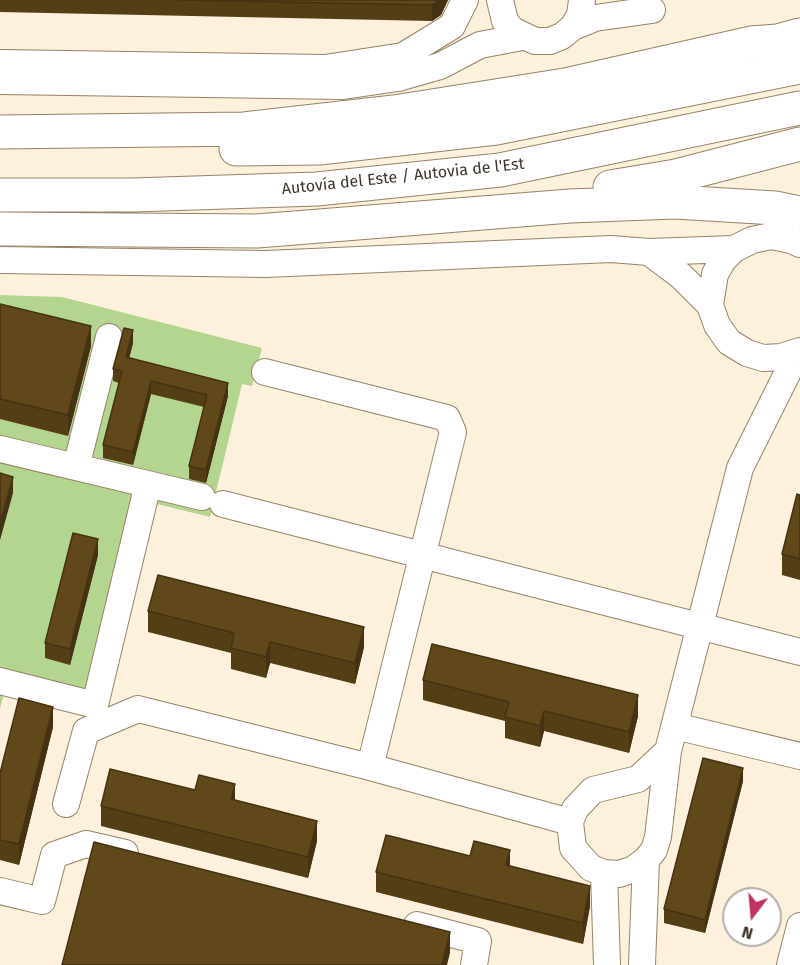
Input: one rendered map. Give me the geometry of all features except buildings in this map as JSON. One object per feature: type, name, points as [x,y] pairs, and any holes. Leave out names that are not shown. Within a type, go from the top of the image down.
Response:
[{"type":"highway","points":[[0,132],[128,133],[244,129],[394,112],[565,85],[751,43],[800,24]]},
{"type":"highway","points":[[751,43],[778,41],[800,35]]},
{"type":"highway","points":[[0,151],[331,147],[496,128],[800,67]]},
{"type":"highway","name":"Autovía del Este / Autovia de l'Est","points":[[0,195],[133,195],[317,189],[500,170],[800,108]]},
{"type":"highway","points":[[436,218],[676,176],[800,144]]},
{"type":"highway","points":[[0,229],[257,231],[570,206],[675,202],[775,208],[800,213]]},
{"type":"street","points":[[0,63],[325,69],[403,56],[452,26],[465,0]]},
{"type":"street","points":[[573,27],[580,15],[582,0]]},
{"type":"street","points":[[398,78],[450,52],[477,33],[500,5],[512,30],[522,37],[535,41],[550,41],[562,36],[573,27],[596,18],[652,10],[615,7],[603,0]]},
{"type":"street","points":[[0,81],[343,86],[398,78],[440,66],[480,45],[522,37]]},
{"type":"street","points":[[710,305],[715,274],[723,260],[734,249],[752,240],[771,236],[800,244]]},
{"type":"street","points":[[0,260],[266,264],[611,249],[649,252],[734,249]]},
{"type":"street","points":[[649,252],[681,276],[710,305],[717,325],[729,342],[747,353],[764,358],[781,357],[799,352]]},
{"type":"street","points":[[0,276],[104,278],[162,263]]},
{"type":"street","points":[[76,467],[109,337]]},
{"type":"street","points":[[668,752],[638,779],[620,786],[593,790],[579,804],[570,822],[573,848],[591,868],[604,873],[619,874],[634,869],[646,860],[658,837],[668,752],[702,628],[716,558],[740,468],[763,418],[799,352]]},
{"type":"street","points":[[747,353],[764,386],[763,418]]},
{"type":"street","points":[[265,372],[447,418],[453,432],[370,767]]},
{"type":"street","points":[[0,449],[213,500],[800,652]]},
{"type":"street","points":[[0,681],[95,705],[148,484]]},
{"type":"street","points":[[66,804],[86,731],[138,709],[370,767],[570,822]]},
{"type":"street","points":[[675,726],[800,756]]},
{"type":"street","points":[[620,786],[634,790],[645,799],[654,810],[658,824]]},
{"type":"street","points":[[0,891],[42,901],[54,855],[86,844],[144,858]]},
{"type":"street","points":[[646,860],[648,964]]},
{"type":"street","points":[[604,873],[607,965]]},
{"type":"street","points":[[398,921],[478,941],[474,965]]},
{"type":"street","points":[[790,965],[800,926]]},
{"type":"green space","points":[[0,295],[62,297],[262,348],[252,386],[242,384],[210,517],[157,504],[104,718],[4,693],[0,709]]}]
